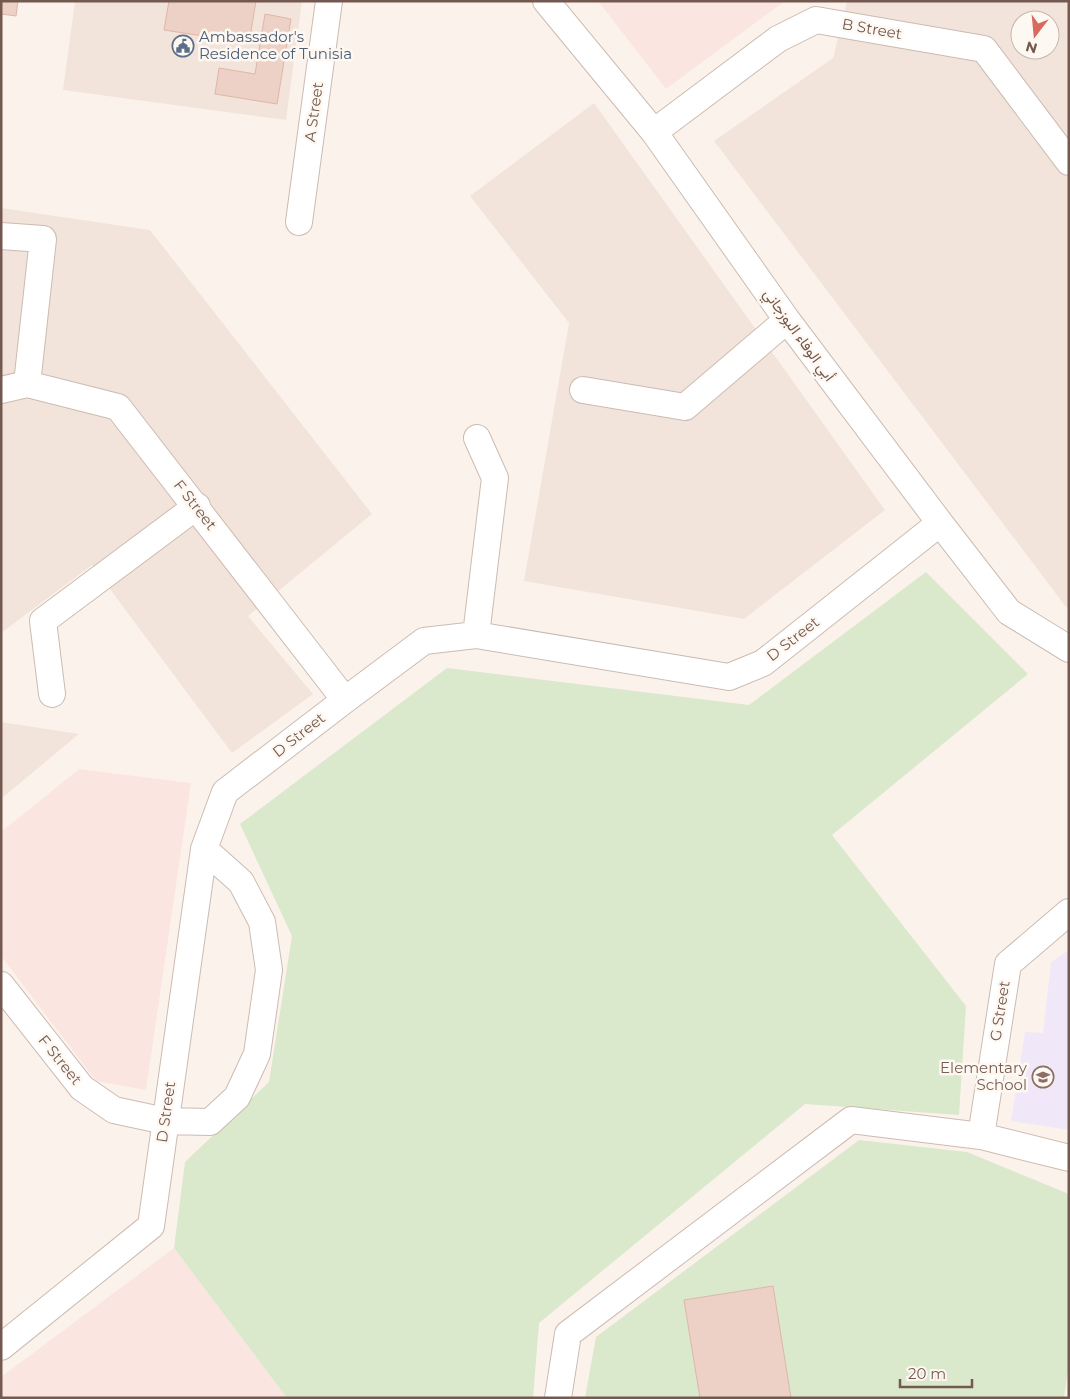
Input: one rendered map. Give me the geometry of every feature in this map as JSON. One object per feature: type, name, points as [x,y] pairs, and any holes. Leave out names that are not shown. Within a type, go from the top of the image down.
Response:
[{"type":"street","name":"A Street","points":[[299,222],[329,1]]},
{"type":"street","name":"أبي الوفاء البوزجاني","points":[[546,1],[654,132],[787,320],[1009,612],[1069,649]]},
{"type":"street","name":"B Street","points":[[654,132],[817,10],[984,49],[1069,162]]},
{"type":"street","points":[[1,236],[43,239],[27,384]]},
{"type":"street","points":[[583,390],[684,407],[787,320]]},
{"type":"street","name":"F Street","points":[[1,390],[27,384],[118,407],[345,700]]},
{"type":"street","points":[[476,635],[495,478],[477,438]]},
{"type":"street","points":[[52,694],[43,621],[196,506]]},
{"type":"street","name":"D Street","points":[[1,1347],[151,1226],[204,849],[225,792],[424,641],[476,635],[729,677],[763,663],[940,523]]},
{"type":"street","name":"F Street","points":[[1,985],[82,1088],[114,1110],[165,1121],[210,1122],[237,1097],[257,1054],[269,970],[262,922],[241,882],[204,849]]},
{"type":"street","name":"G Street","points":[[981,1136],[1008,964],[1069,912]]},
{"type":"street","points":[[558,1398],[568,1334],[851,1120],[981,1136],[1069,1158]]},
{"type":"shaded area","name":"Ambassador's Residence of Tunisia","points":[[75,1],[302,1],[286,120],[63,90]]},
{"type":"shaded area","points":[[598,1],[785,1],[666,89]]},
{"type":"shaded area","points":[[847,1],[1069,1],[1069,608],[1066,607],[714,141],[833,58]]},
{"type":"shaded area","points":[[594,103],[885,510],[744,619],[524,581],[569,323],[470,196]]},
{"type":"shaded area","points":[[1,208],[150,230],[372,514],[248,616],[313,694],[232,753],[92,565],[1,633]]},
{"type":"shaded area","points":[[1,722],[79,734],[1,799]]},
{"type":"shaded area","points":[[79,769],[191,783],[146,1090],[96,1081],[1,956],[1,832]]},
{"type":"shaded area","name":"Elementary School","points":[[1069,950],[1069,1130],[1011,1121],[1025,1032],[1043,1033],[1051,962]]},
{"type":"shaded area","points":[[174,1248],[287,1398],[1,1398],[1,1377]]},
{"type":"green space","points":[[926,572],[1028,674],[832,835],[966,1006],[959,1115],[805,1104],[539,1323],[533,1398],[287,1398],[174,1248],[185,1162],[269,1082],[292,936],[240,824],[447,668],[749,705]]},
{"type":"green space","points":[[859,1140],[967,1152],[1069,1194],[1069,1364],[1064,1398],[585,1398],[596,1337]]},
{"type":"building","points":[[1,1],[18,1],[16,16],[1,14]]},
{"type":"building","points":[[169,1],[256,1],[249,43],[164,30]]},
{"type":"building","points":[[265,14],[291,19],[277,104],[215,94],[219,68],[255,74]]},
{"type":"building","points":[[773,1286],[791,1398],[700,1398],[684,1300]]},
{"type":"place","name":"Ambassador's Residence of Tunisia","points":[[183,46]]},
{"type":"place","name":"Elementary School","points":[[1043,1077]]}]
